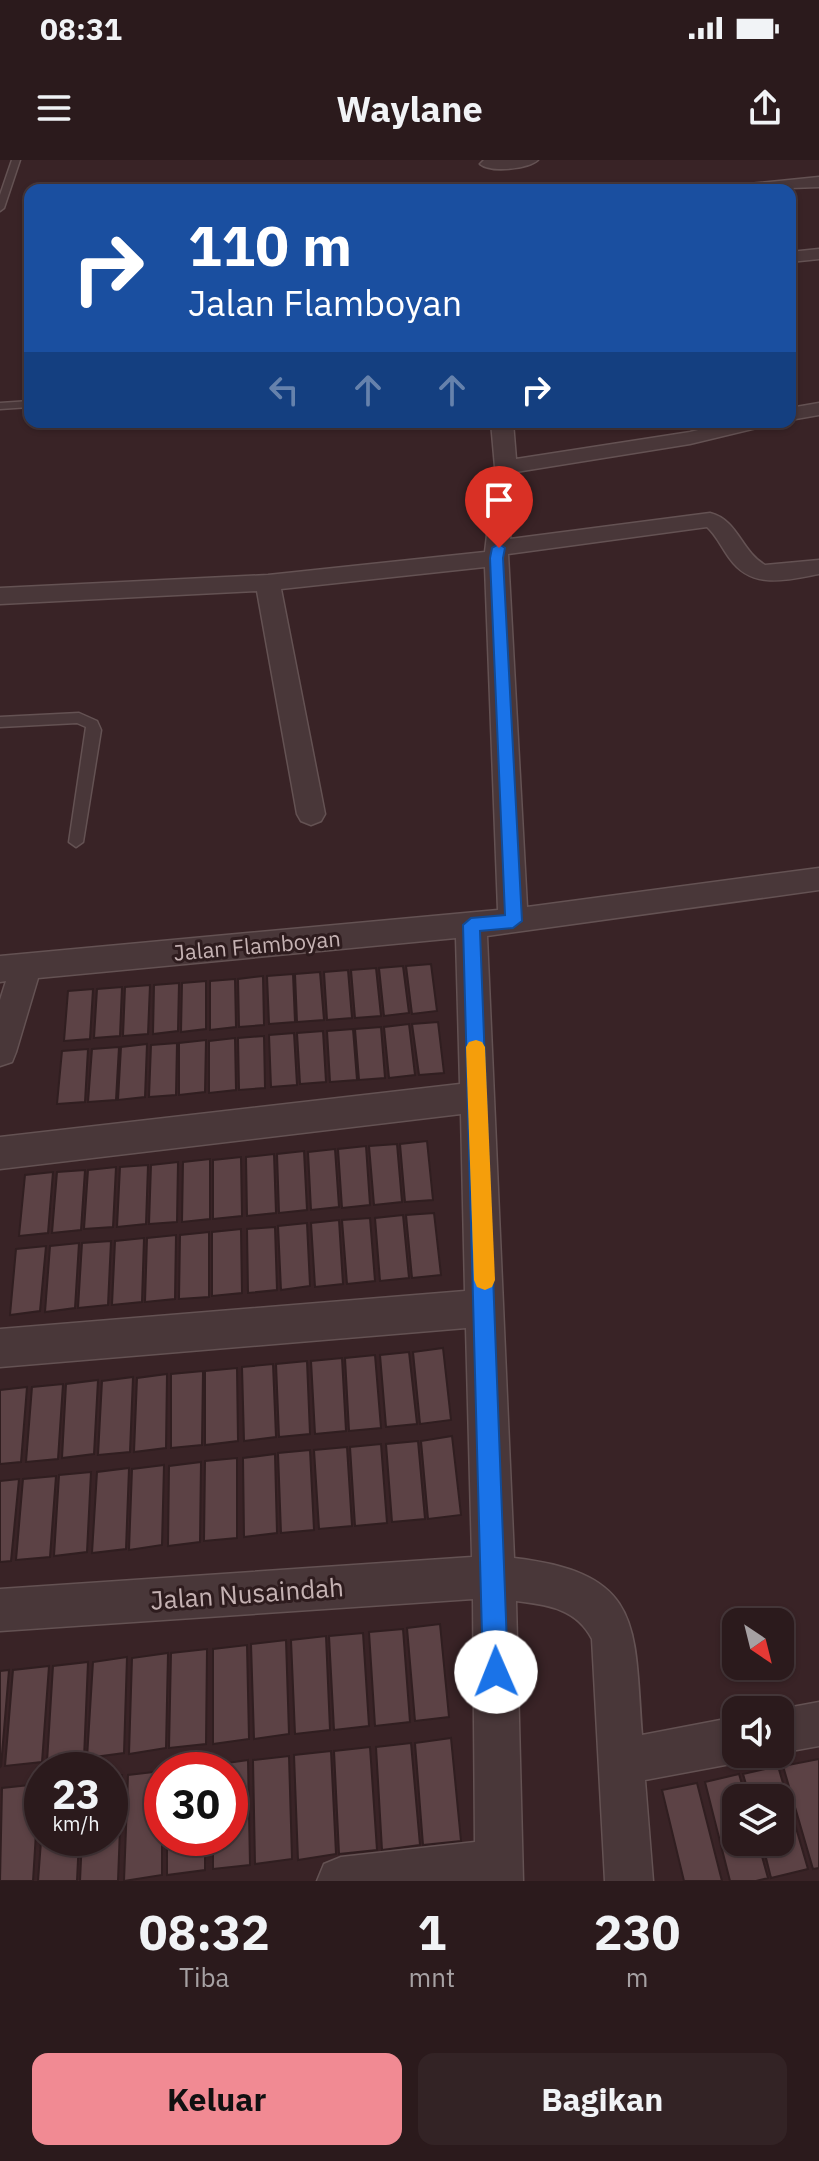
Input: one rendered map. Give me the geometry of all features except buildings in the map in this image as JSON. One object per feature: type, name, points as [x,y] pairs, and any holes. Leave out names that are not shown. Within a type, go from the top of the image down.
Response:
[{"type":"street","points":[[488,167],[530,160]]},
{"type":"street","points":[[796,184],[819,182]]},
{"type":"street","points":[[796,256],[819,254]]},
{"type":"street","points":[[796,413],[819,409]]},
{"type":"street","points":[[503,428],[506,467],[498,553],[513,921]]},
{"type":"street","points":[[506,467],[690,438],[732,428]]},
{"type":"street","points":[[0,596],[268,583],[498,553],[710,520],[719,524],[743,564],[758,573],[777,574],[819,567]]},
{"type":"street","points":[[268,583],[311,814]]},
{"type":"street","name":"Jalan Flamboyan","points":[[13,968],[513,921],[819,879]]},
{"type":"street","points":[[341,1881],[499,1872],[494,1577],[471,925]]},
{"type":"street","points":[[0,1052],[13,968]]},
{"type":"street","points":[[0,1153],[477,1097]]},
{"type":"street","points":[[0,1348],[486,1308]]},
{"type":"street","name":"Jalan Nusaindah","points":[[0,1610],[494,1577],[574,1589],[607,1621],[615,1652],[629,1881]]},
{"type":"street","points":[[794,1728],[819,1724]]},
{"type":"street","points":[[622,1762],[722,1743]]},
{"type":"lane","points":[[0,208],[16,160]]},
{"type":"lane","points":[[0,406],[24,404]]},
{"type":"lane","points":[[0,722],[79,718],[92,724],[94,730],[76,842]]},
{"type":"slow traffic","points":[[476,1047],[485,1280]]},
{"type":"route","points":[[496,1672],[471,925],[513,921],[496,558],[499,548]]}]
